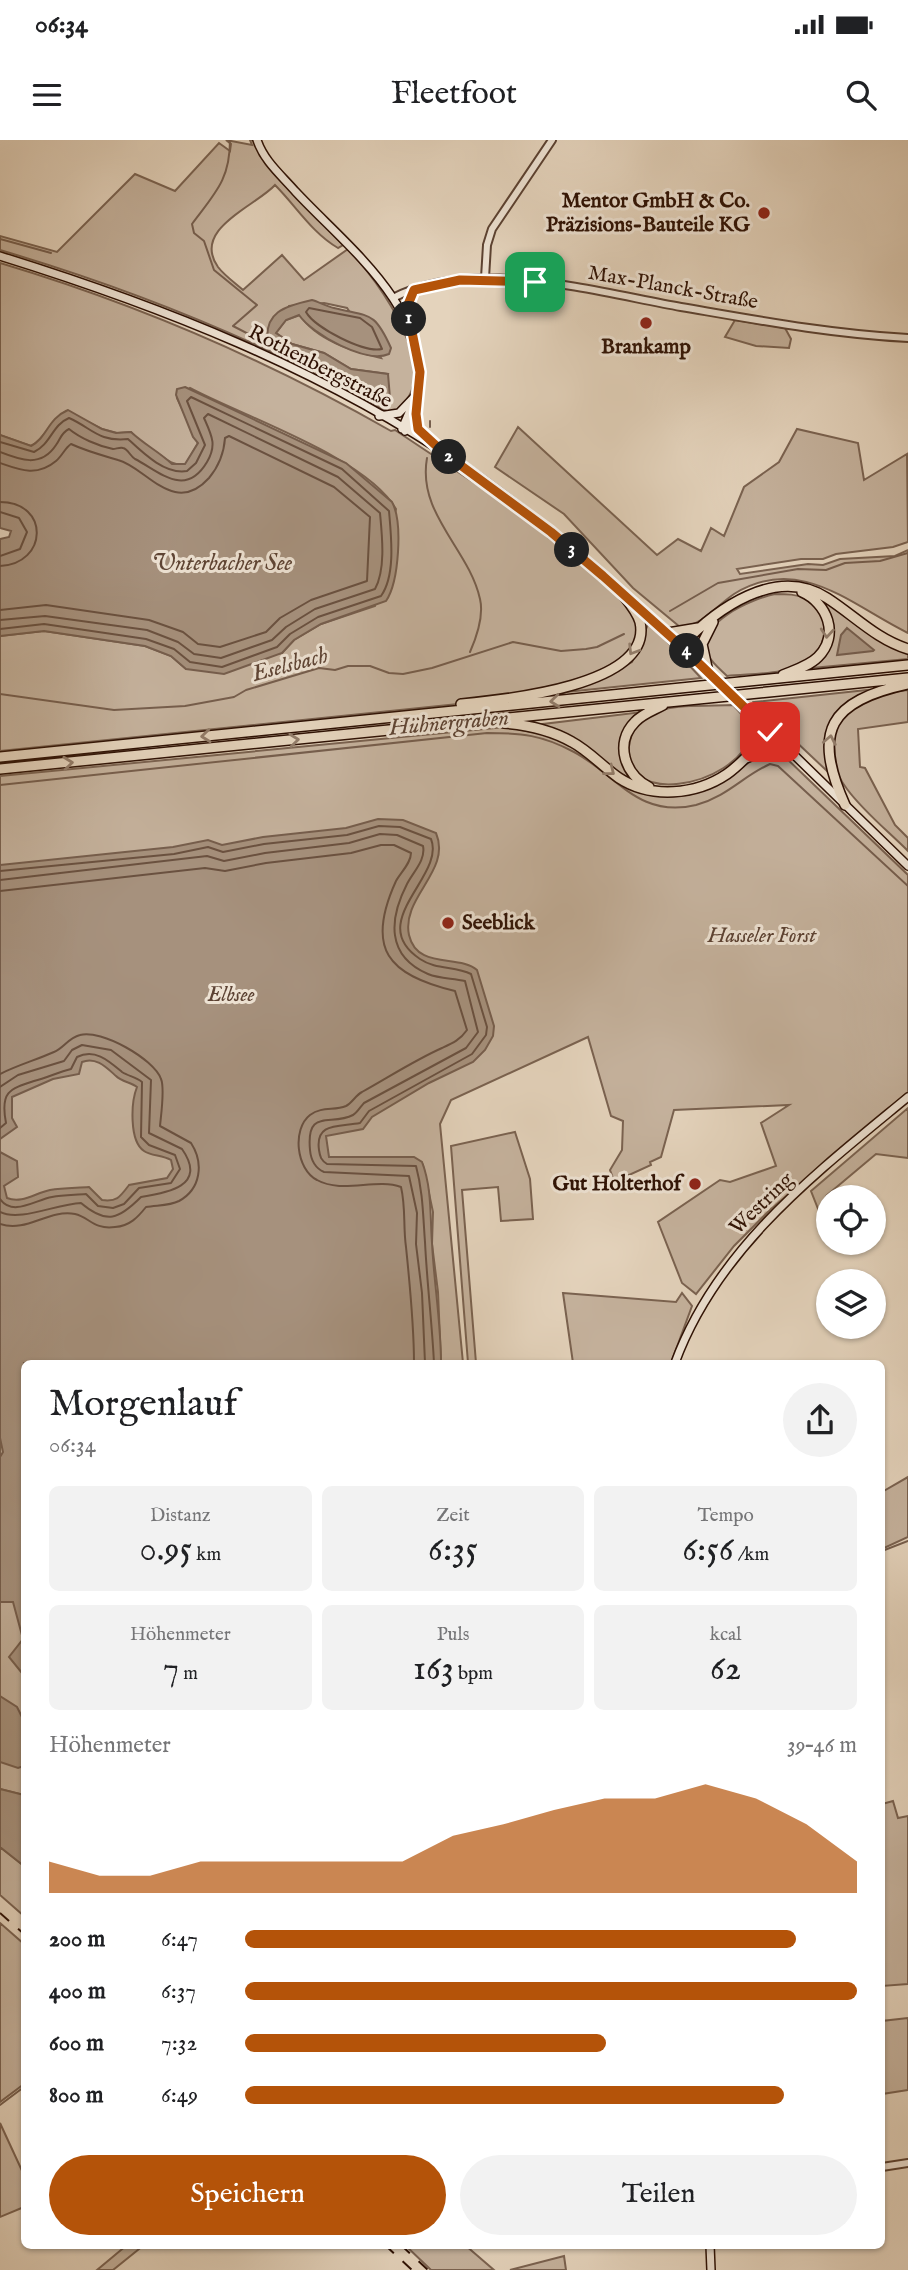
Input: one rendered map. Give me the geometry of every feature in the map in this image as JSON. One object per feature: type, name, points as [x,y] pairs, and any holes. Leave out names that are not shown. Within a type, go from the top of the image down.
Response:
[{"type":"highway","points":[[775,679],[815,660],[827,644],[829,634],[827,618],[818,603],[810,596],[788,587]]},
{"type":"highway","points":[[668,633],[689,631],[705,624],[751,593],[788,587],[817,592],[878,637],[908,649]]},
{"type":"highway","points":[[413,715],[421,709],[570,686],[619,666],[635,651],[641,627],[639,617],[620,590]]},
{"type":"highway","points":[[708,672],[702,644],[716,618]]},
{"type":"highway","points":[[681,646],[705,624]]},
{"type":"highway","points":[[0,757],[908,665]]},
{"type":"highway","points":[[0,769],[908,678]]},
{"type":"highway","points":[[845,805],[828,757],[829,740],[836,722],[847,707],[862,696],[908,684]]},
{"type":"highway","points":[[661,791],[632,774],[624,750],[629,730],[635,722],[669,702]]},
{"type":"highway","points":[[747,710],[754,727],[754,748]]},
{"type":"highway","points":[[482,721],[548,731],[575,743],[621,779],[645,789],[661,791],[680,791],[706,784],[729,773],[770,732]]},
{"type":"highway","points":[[742,761],[767,750],[790,751]]},
{"type":"main road","points":[[257,140],[270,164],[367,265],[393,298],[411,331]]},
{"type":"main road","name":"Rothenbergstraße","points":[[0,256],[127,298],[218,334],[311,378],[444,453],[551,532],[620,590],[668,633],[908,866]]},
{"type":"main road","points":[[414,290],[407,307],[420,372],[416,414],[418,429],[444,453]]},
{"type":"main road","points":[[379,416],[399,413],[418,393]]},
{"type":"main road","points":[[403,430],[418,393]]},
{"type":"main road","points":[[403,430],[416,414]]},
{"type":"main road","name":"Westring","points":[[675,1360],[706,1296],[746,1242],[781,1206],[908,1097]]},
{"type":"main road","points":[[710,2249],[711,2270]]},
{"type":"street","points":[[485,278],[487,245],[492,229],[552,140]]},
{"type":"street","name":"Max-Planck-Straße","points":[[393,298],[414,290],[485,278],[535,282],[801,328],[908,338]]},
{"type":"street","points":[[885,2167],[908,2163]]},
{"type":"green space","points":[[226,140],[252,145],[250,140],[254,140],[276,174],[343,245],[338,248],[320,235],[275,185],[219,230],[213,241],[212,253],[218,267],[243,290],[282,255],[304,280],[348,249],[390,305],[412,354],[414,377],[409,397],[393,412],[202,321],[68,271],[0,250],[0,236],[57,252],[135,174],[175,191],[219,143],[230,151],[231,144]],"holes":[[[324,303],[347,308],[381,358],[325,338],[300,315],[286,320],[276,333],[292,344],[324,353],[351,369],[388,374],[378,396],[321,365],[268,343],[289,306]]]},
{"type":"green space","points":[[0,263],[151,315],[249,357],[391,431],[395,430],[509,506],[610,587],[633,612],[638,626],[634,646],[611,667],[569,683],[468,703],[0,751],[0,636],[44,631],[145,646],[171,656],[186,669],[282,653],[294,640],[321,624],[375,606],[396,509],[381,490],[359,472],[332,456],[190,388],[177,398],[198,443],[186,464],[168,461],[142,445],[131,432],[117,433],[102,429],[66,411],[31,446],[0,435]]},
{"type":"green space","points":[[735,320],[785,328],[791,339],[789,348],[756,346],[725,337]]},
{"type":"green space","points":[[518,427],[657,555],[678,539],[701,551],[711,528],[724,536],[744,487],[779,462],[797,429],[858,443],[864,480],[907,454],[908,542],[893,547],[836,554],[823,559],[801,559],[737,569],[740,574],[808,564],[823,565],[840,559],[895,556],[908,550],[908,633],[825,588],[803,581],[781,579],[758,583],[734,594],[702,619],[680,627],[633,588],[564,514],[495,467]]},
{"type":"green space","points":[[775,594],[803,597],[820,611],[824,636],[817,652],[802,664],[782,671],[727,676],[708,655],[706,643],[709,633],[728,614],[753,601]]},
{"type":"green space","points":[[816,594],[908,652],[908,659],[812,668],[831,629]]},
{"type":"green space","points":[[649,622],[701,678],[547,694],[593,682],[632,662]]},
{"type":"green space","points":[[876,689],[851,700],[835,720],[827,744],[827,771],[754,702]]},
{"type":"green space","points":[[908,690],[908,722],[858,729],[860,767],[865,768],[895,825],[908,838],[908,851],[847,789],[836,769],[832,747],[837,725],[852,707],[872,697]]},
{"type":"green space","points":[[733,705],[745,718],[751,735],[741,753],[724,768],[679,784],[657,783],[640,777],[630,763],[630,741],[634,731],[653,713],[675,707]]},
{"type":"green space","points":[[642,712],[635,719],[623,755],[646,788],[535,725]]},
{"type":"green space","name":"Elbsee","points":[[505,727],[554,736],[652,795],[670,796],[700,792],[724,780],[763,753],[783,755],[908,875],[908,1092],[770,1210],[734,1246],[696,1294],[682,1283],[658,1222],[720,1180],[730,1182],[776,1166],[761,1123],[789,1105],[674,1110],[661,1157],[650,1162],[651,1165],[618,1180],[620,1185],[616,1186],[610,1170],[622,1150],[623,1121],[611,1116],[588,1037],[451,1100],[440,1124],[463,1360],[441,1360],[438,1292],[432,1244],[433,1212],[423,1165],[0,1340],[0,776]]},
{"type":"green space","points":[[908,1108],[908,1158],[876,1154],[839,1185],[818,1185]]},
{"type":"green space","points":[[515,1132],[530,1179],[533,1219],[501,1221],[498,1187],[462,1190],[476,1360],[468,1360],[451,1146]]},
{"type":"green space","points":[[816,1187],[816,1204],[811,1191]]},
{"type":"green space","points":[[563,1293],[676,1302],[682,1293],[692,1306],[672,1360],[573,1360]]},
{"type":"green space","points":[[0,1406],[21,1442],[21,1794],[0,1789]]},
{"type":"green space","points":[[908,1477],[908,1537],[885,1548],[885,1490]]},
{"type":"green space","points":[[893,1801],[898,1818],[908,1816],[908,1984],[885,1986],[885,1803]]},
{"type":"green space","points":[[0,1847],[21,1864],[21,1913],[0,1895]]},
{"type":"green space","points":[[0,1923],[21,1941],[21,2086],[0,2102]]},
{"type":"green space","points":[[908,2018],[908,2090],[885,2094],[885,2021]]},
{"type":"green space","points":[[0,2123],[21,2168],[21,2208],[0,2217]]},
{"type":"green space","points":[[122,2249],[139,2249],[113,2270],[97,2270]]},
{"type":"green space","points":[[409,2249],[470,2249],[494,2270],[431,2270]]},
{"type":"green space","points":[[564,2256],[566,2270],[510,2270]]},
{"type":"water","points":[[312,300],[375,321],[391,348],[389,354],[367,355],[340,345],[315,331],[299,315],[286,320],[276,333],[292,344],[324,353],[351,369],[388,374],[390,398],[348,381],[321,365],[268,344],[269,324],[278,312]]},
{"type":"water","name":"Unterbacher See","points":[[185,387],[346,463],[392,502],[398,523],[398,552],[394,580],[386,601],[321,624],[294,640],[282,653],[224,674],[186,669],[171,656],[145,646],[44,631],[0,636],[0,539],[9,537],[11,531],[0,528],[0,435],[31,446],[41,438],[56,418],[68,410],[102,429],[116,433],[131,432],[172,464],[185,464],[198,443],[176,395],[177,389]]},
{"type":"water","points":[[847,628],[874,650],[837,655],[841,635]]},
{"type":"water","name":"Elbsee","points":[[378,819],[403,820],[436,833],[439,847],[437,860],[412,908],[409,935],[413,946],[420,953],[439,960],[469,965],[477,970],[494,1026],[493,1036],[485,1050],[473,1062],[429,1083],[372,1117],[363,1129],[326,1136],[329,1157],[414,1157],[422,1162],[430,1202],[441,1360],[21,1360],[21,1632],[13,1602],[0,1602],[0,1457],[3,1452],[0,1438],[0,1152],[17,1161],[18,1177],[4,1186],[7,1198],[13,1200],[50,1190],[89,1187],[102,1200],[111,1200],[120,1196],[129,1185],[167,1178],[173,1169],[171,1160],[150,1154],[139,1146],[134,1130],[133,1111],[137,1087],[92,1061],[82,1062],[79,1074],[53,1079],[12,1097],[12,1118],[17,1127],[0,1139],[0,865],[173,847],[208,840],[222,845],[263,837],[346,828]]},
{"type":"water","name":"Elbsee","points":[[21,1642],[21,1672],[9,1657]]},
{"type":"water","points":[[0,1696],[17,1707],[21,1715],[21,1767],[0,1762]]},
{"type":"water","points":[[0,1789],[21,1794],[21,1864],[0,1847]]},
{"type":"waterway","points":[[230,140],[227,166],[220,185],[192,224],[194,233],[204,241],[214,270],[257,305],[233,326],[268,344]]},
{"type":"waterway","points":[[0,239],[51,253]]},
{"type":"waterway","points":[[430,421],[430,427]]},
{"type":"waterway","points":[[427,458],[426,478],[436,514],[466,564],[480,599],[480,619],[470,652]]},
{"type":"waterway","name":"Eselsbach","points":[[670,611],[718,583],[798,569],[826,570],[845,563],[880,561],[908,553]]},
{"type":"waterway","name":"Eselsbach","points":[[0,694],[114,710],[185,706],[234,697],[246,690],[319,668],[335,670],[348,666],[370,666],[389,673],[403,674],[432,668],[513,642],[561,651],[597,647],[624,634]]},
{"type":"waterway","name":"Hühnergraben","points":[[0,785],[487,733],[521,735],[552,742],[574,752],[629,792],[658,806],[676,808],[696,805],[717,796],[770,764],[778,766],[908,886]]},
{"type":"waterway","points":[[885,1550],[908,1541]]},
{"type":"waterway","points":[[0,2105],[21,2089]]},
{"type":"railway","points":[[0,1913],[21,1931]]},
{"type":"railway","points":[[389,2249],[412,2270]]},
{"type":"railway","points":[[405,2249],[428,2270]]},
{"type":"place","name":"Mentor GmbH & Co. Präzisions-Bauteile KG","points":[[764,213]]},
{"type":"place","name":"Brankamp","points":[[646,323]]},
{"type":"place","name":"Seeblick","points":[[448,923]]},
{"type":"place","name":"Gut Holterhof","points":[[695,1184]]},
{"type":"route","points":[[535,282],[485,278],[460,280],[414,290],[410,295],[407,307],[420,372],[416,414],[418,429],[444,453],[551,532],[603,576],[770,732]]},
{"type":"park label","name":"Hasseler Forst","points":[[762,936]]}]
